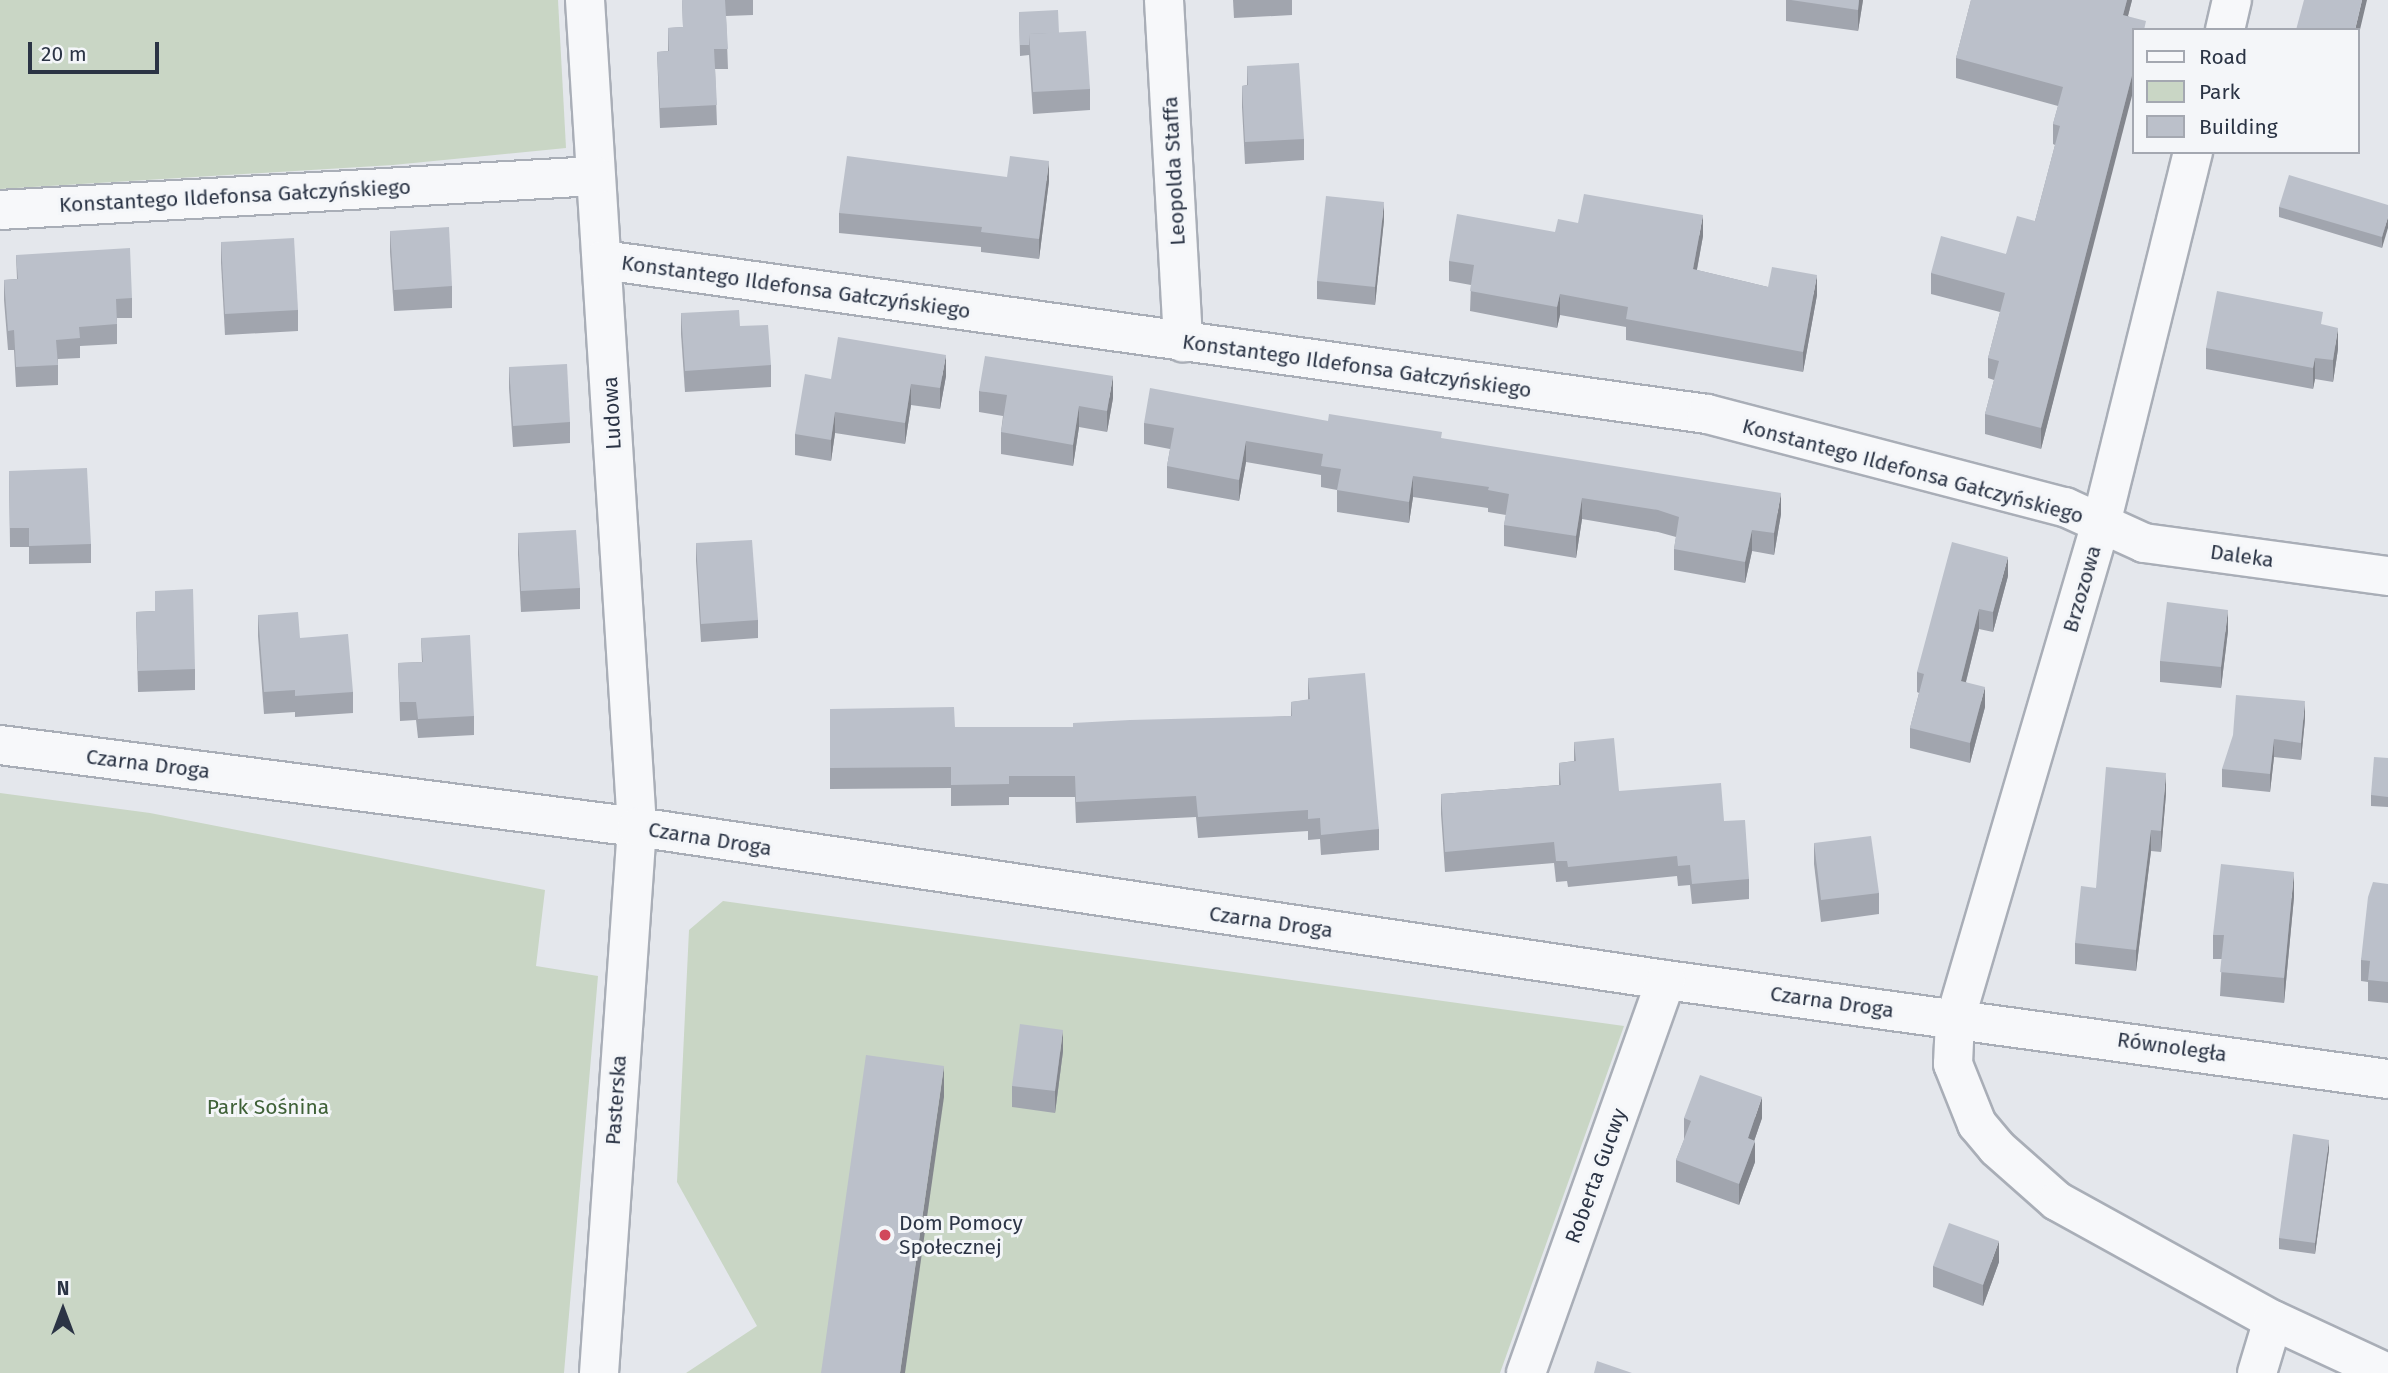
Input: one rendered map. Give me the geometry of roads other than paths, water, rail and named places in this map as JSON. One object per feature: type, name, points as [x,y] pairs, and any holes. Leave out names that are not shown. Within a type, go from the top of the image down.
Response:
[{"type":"street","name":"Ludowa","points":[[586,0],[637,827]]},
{"type":"street","name":"Leopolda Staffa","points":[[1164,0],[1183,342]]},
{"type":"street","points":[[2225,28],[2232,0]]},
{"type":"street","name":"Brzozowa","points":[[1955,1020],[1998,887],[2101,523],[2193,154]]},
{"type":"street","name":"Konstantego Ildefonsa Gałczyńskiego","points":[[0,209],[595,176]]},
{"type":"street","name":"Konstantego Ildefonsa Gałczyńskiego","points":[[603,260],[1707,414],[2065,507],[2101,523]]},
{"type":"street","name":"Daleka","points":[[2101,523],[2144,543],[2388,576]]},
{"type":"street","name":"Czarna Droga","points":[[0,745],[637,827],[1666,980],[1955,1020]]},
{"type":"street","name":"Pasterska","points":[[599,1373],[637,827]]},
{"type":"street","name":"Roberta Gucwy","points":[[1526,1373],[1666,980]]},
{"type":"street","points":[[1955,1020],[1953,1064],[1977,1124],[1997,1148],[2056,1201],[2273,1321],[2387,1373]]},
{"type":"street","name":"Równoległa","points":[[1955,1020],[2065,1031],[2388,1079]]},
{"type":"street","points":[[2257,1373],[2273,1321]]},
{"type":"place","name":"Dom Pomocy Społecznej","points":[[885,1235]]},
{"type":"park label","name":"Park Sośnina","points":[[268,1107]]}]
